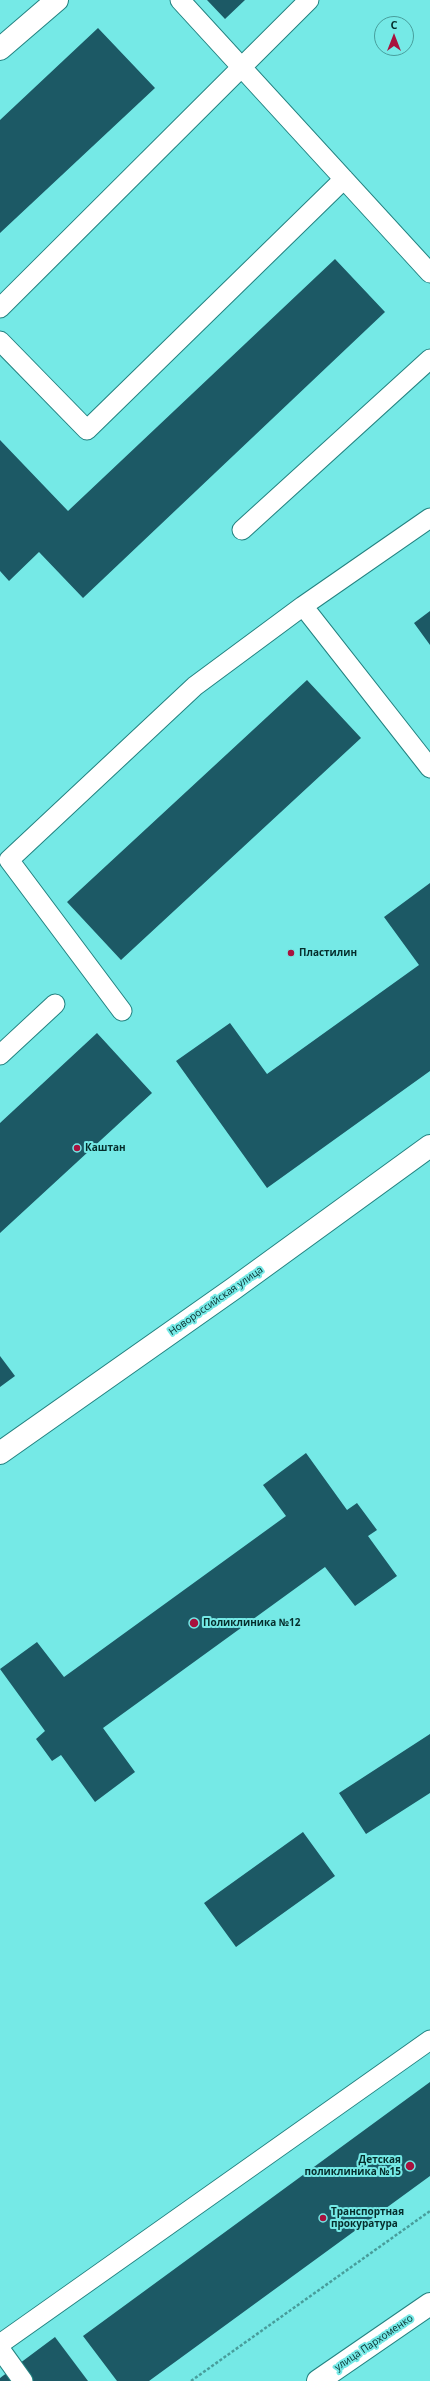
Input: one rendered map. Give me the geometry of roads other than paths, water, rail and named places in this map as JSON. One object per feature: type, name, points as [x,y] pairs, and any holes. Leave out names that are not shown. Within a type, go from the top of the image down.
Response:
[{"type":"street","points":[[0,49],[57,0]]},
{"type":"street","name":"Новороссийская улица","points":[[0,1453],[233,1289],[430,1146]]},
{"type":"street","name":"улица Пархоменко","points":[[318,2381],[430,2304]]},
{"type":"lane","points":[[180,0],[430,273]]},
{"type":"lane","points":[[0,308],[309,0]]},
{"type":"lane","points":[[0,341],[87,430],[344,180]]},
{"type":"lane","points":[[242,530],[430,359]]},
{"type":"lane","points":[[122,1011],[9,860],[194,686],[303,606],[430,518]]},
{"type":"lane","points":[[303,606],[430,768]]},
{"type":"lane","points":[[0,1055],[55,1004]]},
{"type":"lane","points":[[0,2344],[430,2040]]},
{"type":"lane","points":[[0,2349],[23,2381]]},
{"type":"place","name":"Пластилин","points":[[291,953]]},
{"type":"place","name":"Каштан","points":[[77,1148]]},
{"type":"place","name":"Поликлиника №12","points":[[194,1623]]},
{"type":"place","name":"Детская поликлиника №15","points":[[410,2166]]},
{"type":"place","name":"Транспортная прокуратура","points":[[323,2218]]}]
